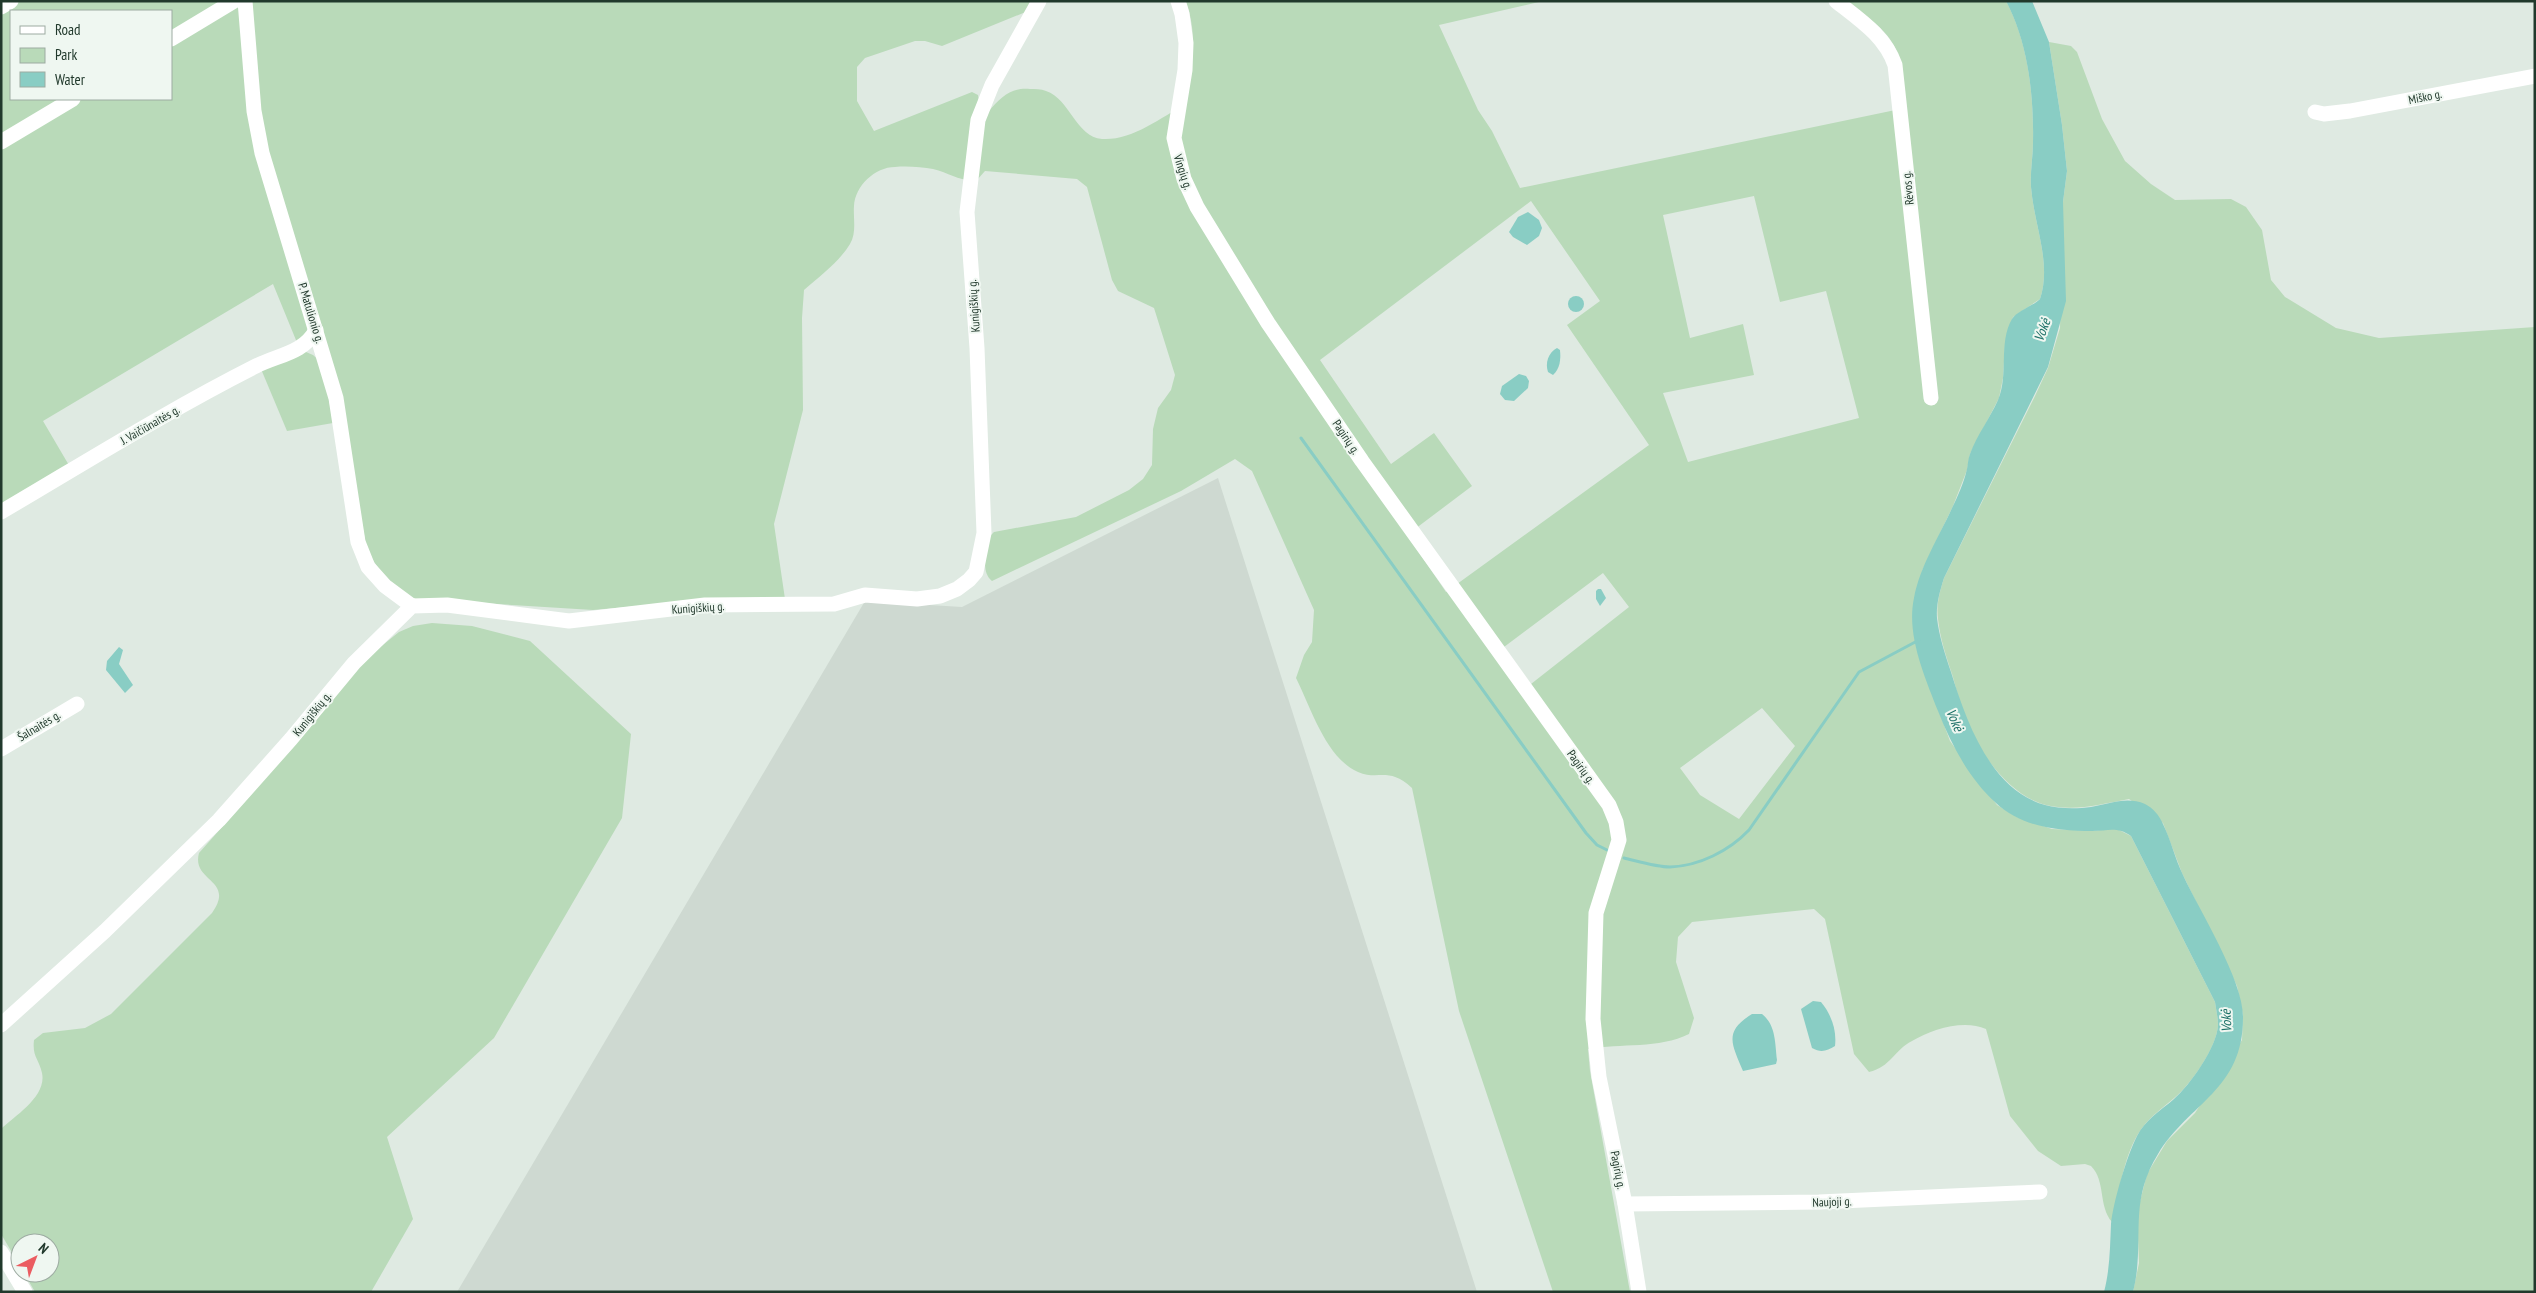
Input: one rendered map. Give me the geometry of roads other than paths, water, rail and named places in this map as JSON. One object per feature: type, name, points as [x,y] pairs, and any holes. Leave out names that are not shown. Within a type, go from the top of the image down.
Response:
[{"type":"street","points":[[1,7],[11,1]]},
{"type":"street","points":[[172,38],[234,1]]},
{"type":"street","name":"P. Matulionio g.","points":[[245,1],[254,111],[262,153],[336,398],[358,542],[368,567],[385,586],[412,606]]},
{"type":"street","name":"Kunigiškių g.","points":[[1,1025],[105,931],[219,820],[291,739],[354,662],[412,606],[447,605],[569,621],[705,605],[834,604],[865,595],[917,598],[940,596],[957,589],[969,580],[976,572],[984,533],[977,348],[967,212],[978,120],[992,86],[1039,1]]},
{"type":"street","name":"Vingių g.","points":[[1178,1],[1186,43],[1185,70],[1174,138],[1184,179],[1197,207],[1268,323]]},
{"type":"street","name":"Rėvos g.","points":[[1836,1],[1881,39],[1890,51],[1894,65],[1931,398]]},
{"type":"street","name":"Miško g.","points":[[2316,112],[2324,114],[2350,111],[2535,76]]},
{"type":"street","points":[[1,142],[71,100]]},
{"type":"street","name":"Pagirių g.","points":[[1268,323],[1362,461],[1609,805],[1616,822],[1619,840],[1596,913],[1593,1019],[1599,1077],[1625,1204],[1639,1292]]},
{"type":"street","points":[[303,347],[311,340],[316,330]]},
{"type":"street","points":[[303,347],[312,348],[325,359]]},
{"type":"street","name":"J. Vaičiūnaitės g.","points":[[1,512],[210,389],[264,362],[303,347]]},
{"type":"street","name":"Šalnaitės g.","points":[[1,749],[77,704]]},
{"type":"street","name":"Naujoji g.","points":[[1625,1204],[1819,1202],[2040,1192]]},
{"type":"street","points":[[1,1252],[25,1292]]},
{"type":"water","name":"Vokė","points":[[2006,1],[2032,1],[2049,42],[2067,171],[2063,202],[2066,301],[2048,367],[1944,578],[1937,608],[1937,618],[1944,652],[1964,711],[1973,731],[1995,769],[2009,785],[2026,797],[2045,805],[2062,808],[2080,808],[2118,801],[2131,801],[2145,804],[2158,815],[2166,830],[2183,875],[2229,966],[2241,1003],[2243,1018],[2241,1042],[2234,1062],[2224,1079],[2171,1136],[2158,1154],[2149,1172],[2140,1206],[2137,1273],[2133,1292],[2104,1292],[2109,1266],[2112,1215],[2121,1179],[2140,1130],[2180,1093],[2195,1075],[2208,1054],[2218,1025],[2215,1002],[2131,836],[2117,830],[2067,830],[2041,826],[2017,818],[1996,803],[1977,783],[1955,748],[1943,723],[1918,656],[1913,626],[1914,598],[1921,575],[1930,552],[1961,489],[1969,456],[1998,400],[2003,380],[2005,338],[2008,328],[2014,316],[2040,299],[2043,285],[2043,258],[2031,187],[2033,124],[2031,88],[2020,34]]},
{"type":"water","points":[[1528,212],[1539,220],[1542,228],[1539,236],[1527,245],[1513,237],[1509,232],[1518,217]]},
{"type":"water","points":[[1576,296],[1582,298],[1584,304],[1582,310],[1576,312],[1570,310],[1568,304],[1570,298]]},
{"type":"water","points":[[1557,348],[1560,350],[1559,367],[1553,375],[1548,372],[1547,362],[1549,355]]},
{"type":"water","points":[[1519,374],[1526,376],[1529,381],[1528,388],[1514,401],[1505,400],[1500,394],[1502,386]]},
{"type":"water","points":[[1601,589],[1606,598],[1600,606],[1596,599],[1596,591]]},
{"type":"water","points":[[119,647],[123,650],[119,664],[133,685],[125,693],[106,670],[107,661]]},
{"type":"water","points":[[1813,1001],[1821,1002],[1828,1012],[1834,1028],[1835,1046],[1827,1050],[1821,1051],[1812,1048],[1801,1009]]},
{"type":"water","points":[[1752,1014],[1762,1014],[1770,1023],[1774,1035],[1777,1060],[1776,1064],[1743,1071],[1732,1039],[1737,1027]]},
{"type":"waterway","points":[[1301,438],[1586,833],[1597,845],[1607,850]]},
{"type":"waterway","points":[[1624,858],[1659,866],[1681,866],[1713,856],[1741,838],[1749,830],[1859,672],[1919,640]]}]
